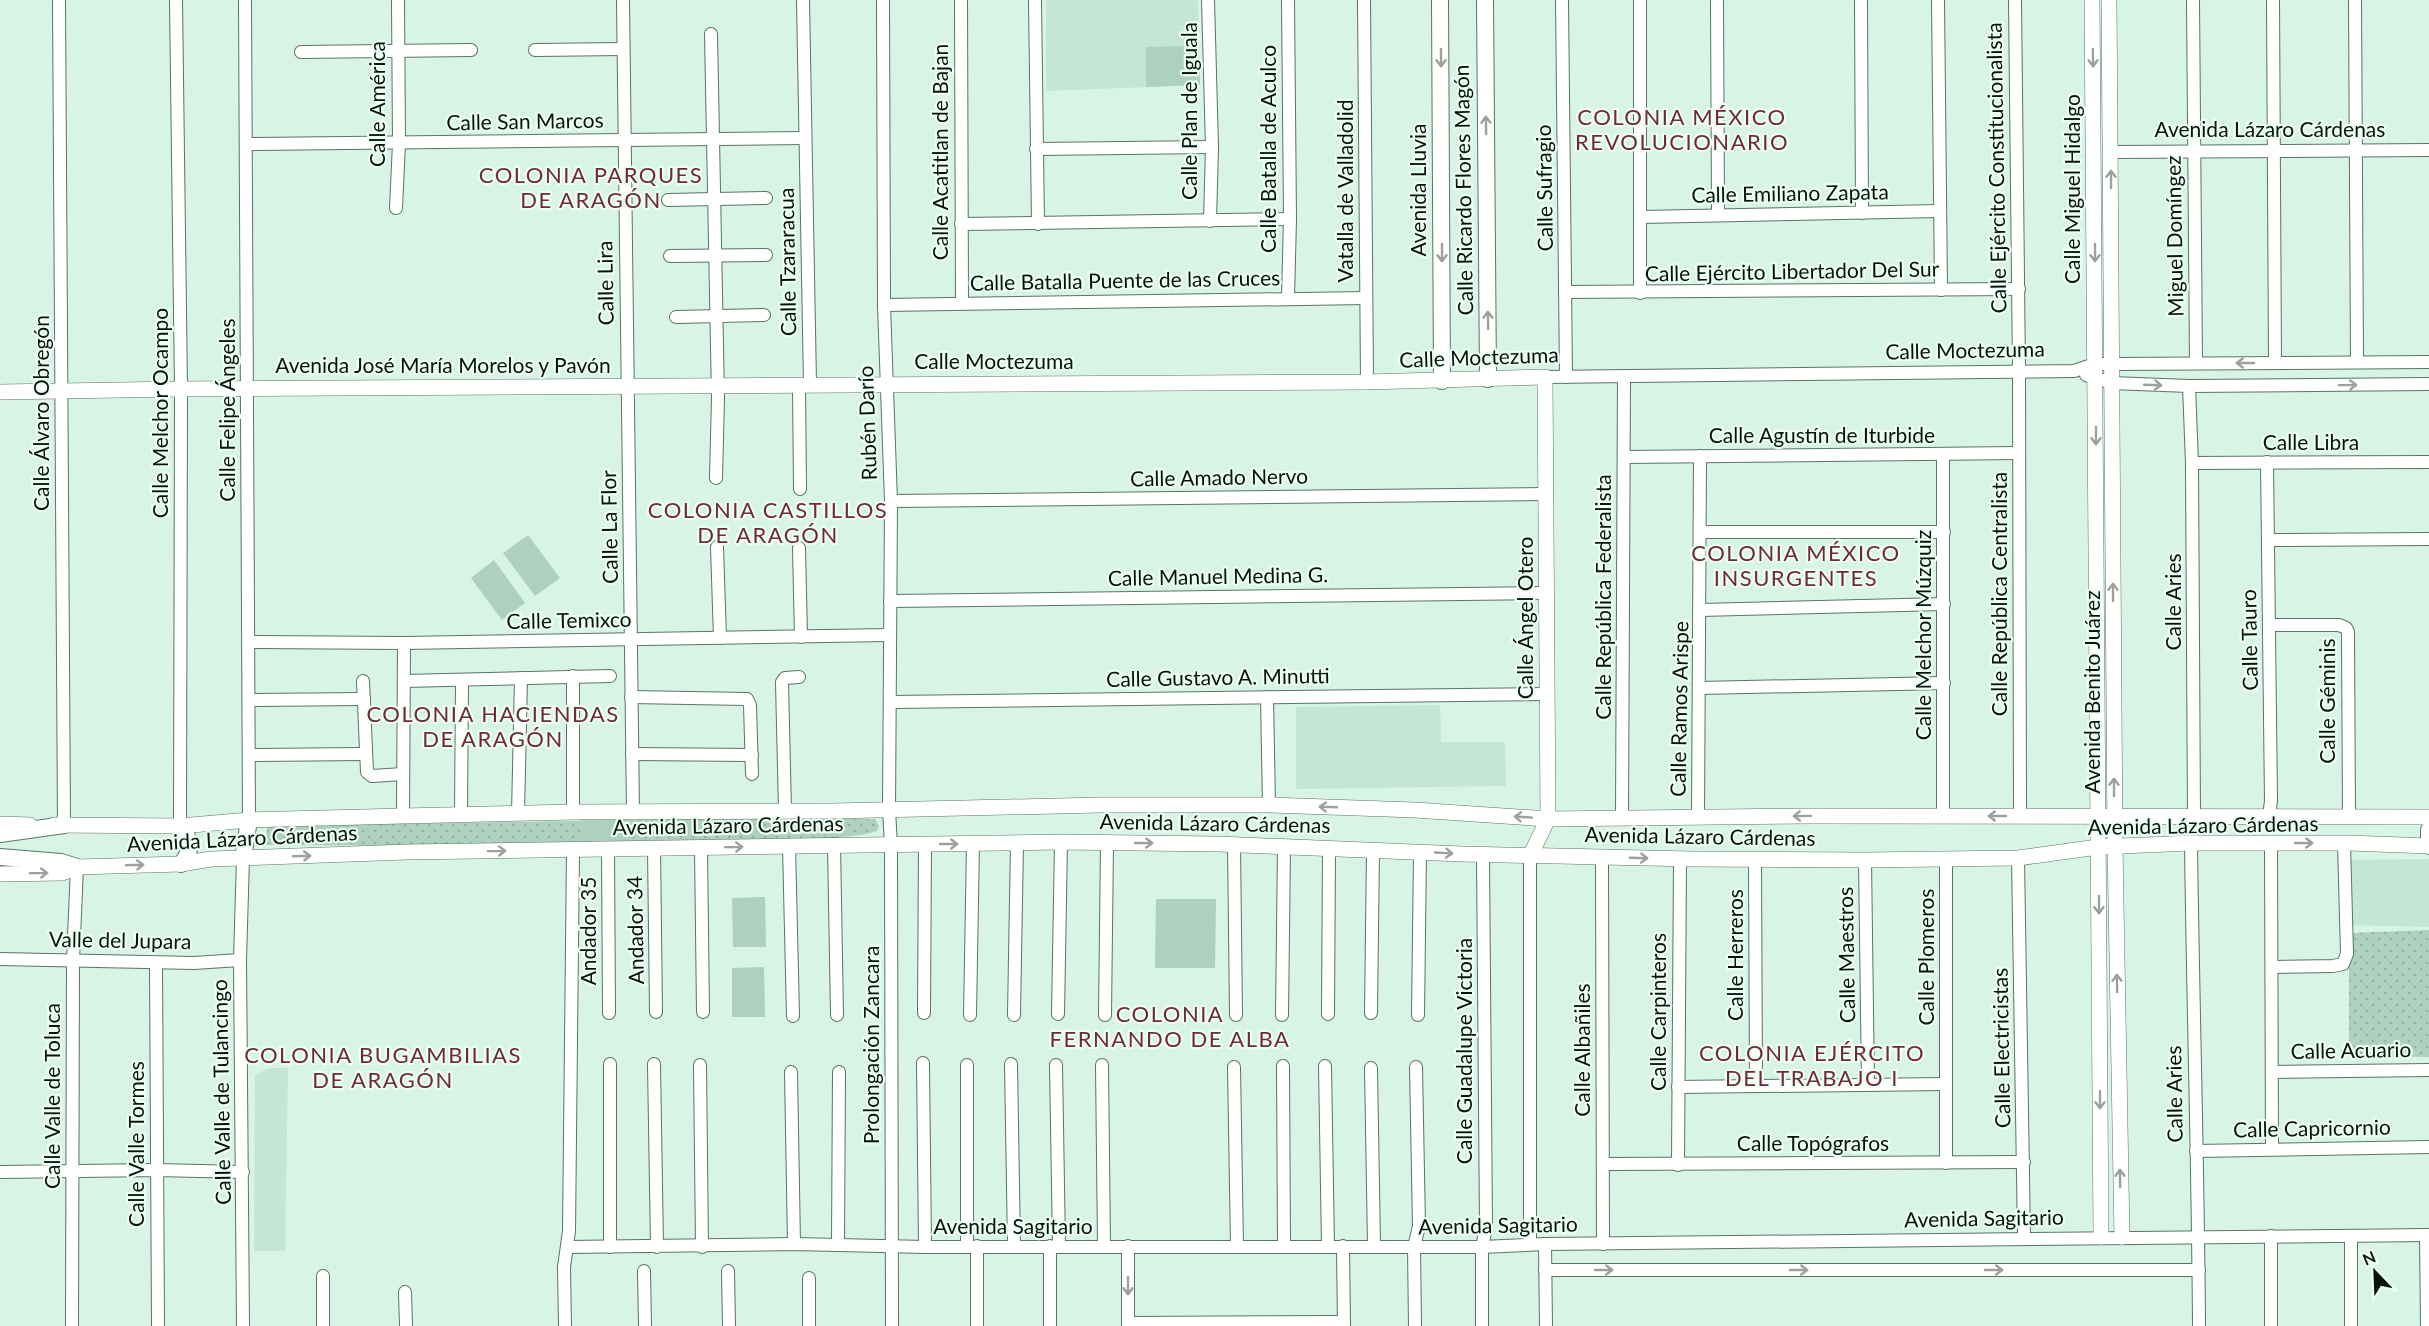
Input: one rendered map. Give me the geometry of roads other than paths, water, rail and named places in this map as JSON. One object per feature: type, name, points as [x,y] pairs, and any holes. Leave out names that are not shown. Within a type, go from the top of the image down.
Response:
[{"type":"main road","name":"Avenida Lluvia","points":[[1440,0],[1442,381]]},
{"type":"main road","name":"Calle Ricardo Flores Magón","points":[[1485,0],[1488,379]]},
{"type":"main road","points":[[243,858],[249,820]]},
{"type":"main road","points":[[0,834],[64,825]]},
{"type":"main road","points":[[180,826],[186,833],[190,847],[187,858],[181,864]]},
{"type":"main road","points":[[2429,830],[2429,846]]},
{"type":"main road","points":[[0,857],[61,862],[77,867]]},
{"type":"street","name":"Calle Álvaro Obregón","points":[[59,0],[64,825]]},
{"type":"street","name":"Calle Melchor Ocampo","points":[[176,0],[181,389],[180,826]]},
{"type":"street","name":"Calle Felipe Ángeles","points":[[245,0],[249,820]]},
{"type":"street","name":"Calle América","points":[[396,208],[399,143],[398,0]]},
{"type":"street","name":"Calle Lira","points":[[623,0],[627,386]]},
{"type":"street","name":"Calle Tzararacua","points":[[800,489],[805,385],[803,0]]},
{"type":"street","name":"Rubén Darío","points":[[883,0],[884,305],[891,501],[889,810],[891,844]]},
{"type":"street","name":"Calle Acatitlan de Bajan","points":[[961,0],[962,303]]},
{"type":"street","points":[[1035,0],[1038,224]]},
{"type":"street","name":"Calle Plan de Iguala","points":[[1208,0],[1212,147],[1210,221]]},
{"type":"street","name":"Calle Batalla de Aculco","points":[[1288,0],[1290,219],[1288,298]]},
{"type":"street","name":"Vatalla de Valladolid","points":[[1364,0],[1367,382]]},
{"type":"street","name":"Calle Sufragio","points":[[1562,0],[1566,376]]},
{"type":"street","points":[[1640,0],[1640,293]]},
{"type":"street","points":[[1717,0],[1718,214]]},
{"type":"street","points":[[1861,0],[1862,213]]},
{"type":"street","points":[[1938,0],[1941,290]]},
{"type":"street","name":"Calle Ejército Constitucionalista","points":[[2015,0],[2019,372]]},
{"type":"street","name":"Calle Miguel Hidalgo","points":[[2092,0],[2095,371]]},
{"type":"street","name":"Calle Miguel Hidalgo","points":[[2109,0],[2112,363]]},
{"type":"street","name":"Miguel Domíngez","points":[[2193,0],[2196,363]]},
{"type":"street","points":[[2273,0],[2275,363]]},
{"type":"street","points":[[2355,0],[2357,362]]},
{"type":"street","points":[[711,34],[717,385],[716,478]]},
{"type":"street","points":[[535,50],[623,49]]},
{"type":"street","points":[[301,52],[471,50]]},
{"type":"street","name":"Calle San Marcos","points":[[246,144],[804,138]]},
{"type":"street","points":[[1036,149],[1212,147]]},
{"type":"street","name":"Avenida Lázaro Cárdenas","points":[[2111,152],[2429,150]]},
{"type":"street","points":[[668,200],[766,198]]},
{"type":"street","name":"Calle Emiliano Zapata","points":[[1641,217],[1939,211]]},
{"type":"street","points":[[961,224],[1290,219]]},
{"type":"street","points":[[670,256],[766,255]]},
{"type":"street","name":"Calle Ejército Libertador Del Sur","points":[[1565,292],[2019,289]]},
{"type":"street","name":"Calle Batalla Puente de las Cruces","points":[[884,305],[1366,298]]},
{"type":"street","points":[[676,317],[764,315]]},
{"type":"street","points":[[2429,362],[2112,363],[2095,371],[2112,383],[2189,386],[2429,384]]},
{"type":"street","name":"Avenida Benito Juárez","points":[[2112,363],[2114,815],[2121,1237]]},
{"type":"street","name":"Calle Moctezuma","points":[[886,384],[1367,382],[1566,376],[2095,371]]},
{"type":"street","name":"Avenida Benito Juárez","points":[[2095,371],[2101,1237]]},
{"type":"street","name":"Calle República Centralista","points":[[2019,372],[2020,816]]},
{"type":"street","name":"Calle República Federalista","points":[[1622,818],[1624,376]]},
{"type":"street","name":"Calle Ángel Otero","points":[[1530,856],[1548,819],[1545,377]]},
{"type":"street","name":"Avenida José María Morelos y Pavón","points":[[0,392],[886,384]]},
{"type":"street","name":"Calle La Flor","points":[[627,386],[633,812]]},
{"type":"street","name":"Calle Aries","points":[[2189,386],[2192,463],[2194,818]]},
{"type":"street","name":"Calle Agustín de Iturbide","points":[[1624,457],[2019,453]]},
{"type":"street","name":"Calle Melchor Múzquiz","points":[[1943,455],[1943,816]]},
{"type":"street","name":"Calle Ramos Arispe","points":[[1698,818],[1700,456]]},
{"type":"street","name":"Calle Tauro","points":[[2267,462],[2271,801],[2269,816]]},
{"type":"street","name":"Calle Libra","points":[[2192,463],[2429,462]]},
{"type":"street","name":"Calle Amado Nervo","points":[[891,501],[1547,494]]},
{"type":"street","points":[[1700,532],[1944,532]]},
{"type":"street","points":[[2269,540],[2429,539]]},
{"type":"street","points":[[717,547],[720,638]]},
{"type":"street","points":[[799,548],[801,637]]},
{"type":"street","name":"Calle Manuel Medina G.","points":[[890,601],[1546,593]]},
{"type":"street","points":[[1700,610],[1944,604]]},
{"type":"street","name":"Calle Géminis","points":[[2269,626],[2339,625],[2349,632],[2349,816]]},
{"type":"street","name":"Calle Temixco","points":[[249,642],[404,643],[890,635]]},
{"type":"street","points":[[403,816],[404,643]]},
{"type":"street","points":[[573,676],[573,812]]},
{"type":"street","points":[[404,681],[610,676]]},
{"type":"street","points":[[785,811],[782,682],[787,678],[800,677]]},
{"type":"street","points":[[518,814],[521,678]]},
{"type":"street","points":[[461,815],[462,680]]},
{"type":"street","points":[[363,681],[366,770],[370,775],[403,774]]},
{"type":"street","points":[[1699,688],[1944,683]]},
{"type":"street","name":"Calle Gustavo A. Minutti","points":[[891,702],[1546,694]]},
{"type":"street","points":[[631,697],[747,699],[750,705],[752,774]]},
{"type":"street","points":[[1267,697],[1269,805]]},
{"type":"street","points":[[250,700],[363,699]]},
{"type":"street","points":[[249,755],[365,754]]},
{"type":"street","points":[[632,754],[752,755]]},
{"type":"street","name":"Avenida Lázaro Cárdenas","points":[[0,824],[180,826],[249,820],[403,816],[573,812],[889,810],[1100,804],[1269,805],[1415,810],[1548,819],[2097,815],[2194,818],[2429,816]]},
{"type":"street","points":[[1058,1014],[1061,842]]},
{"type":"street","name":"Avenida Lázaro Cárdenas","points":[[0,874],[62,873],[77,867],[181,864],[211,859],[407,852],[573,851],[834,844],[1061,842],[1234,844],[1483,855],[1755,860],[2018,858],[2115,845],[2191,843],[2344,843],[2429,846]]},
{"type":"street","points":[[1014,1015],[1017,843]]},
{"type":"street","points":[[1105,1015],[1107,843]]},
{"type":"street","name":"Calle Aries","points":[[2191,843],[2199,1326]]},
{"type":"street","points":[[2272,967],[2343,964],[2347,954],[2344,843]]},
{"type":"street","points":[[834,844],[837,1015]]},
{"type":"street","name":"Prolongación Zancara","points":[[891,844],[892,1326]]},
{"type":"street","points":[[924,1013],[925,844]]},
{"type":"street","points":[[970,1015],[973,844]]},
{"type":"street","points":[[1234,844],[1236,1015]]},
{"type":"street","points":[[2271,844],[2272,1149]]},
{"type":"street","points":[[789,846],[793,1016]]},
{"type":"street","points":[[1282,1015],[1284,847]]},
{"type":"street","name":"Andador 34","points":[[654,848],[656,1012]]},
{"type":"street","points":[[701,848],[703,1012]]},
{"type":"street","points":[[1328,1014],[1329,848]]},
{"type":"street","name":"Andador 35","points":[[608,850],[609,1013]]},
{"type":"street","points":[[1371,1013],[1373,850]]},
{"type":"street","points":[[565,1326],[564,1267],[568,1247],[573,851]]},
{"type":"street","points":[[1418,1015],[1420,852]]},
{"type":"street","name":"Calle Guadalupe Victoria","points":[[1482,1326],[1482,1247],[1486,1228],[1483,855]]},
{"type":"street","points":[[1530,856],[1530,1244]]},
{"type":"street","name":"Calle Albañiles","points":[[1602,857],[1603,1244]]},
{"type":"street","name":"Calle Valle de Tulancingo","points":[[243,858],[240,960],[243,1326]]},
{"type":"street","name":"Calle Electricistas","points":[[2018,858],[2024,1238]]},
{"type":"street","name":"Calle Carpinteros","points":[[1678,1165],[1680,859]]},
{"type":"street","name":"Calle Plomeros","points":[[1946,859],[1946,1162]]},
{"type":"street","name":"Calle Herreros","points":[[1755,860],[1756,1086]]},
{"type":"street","name":"Calle Maestros","points":[[1865,860],[1868,1085]]},
{"type":"street","name":"Calle Valle de Toluca","points":[[72,1326],[73,960],[77,867]]},
{"type":"street","name":"Valle del Jupara","points":[[0,959],[156,963],[240,960]]},
{"type":"street","name":"Calle Valle Tormes","points":[[156,963],[158,1326]]},
{"type":"street","points":[[923,1063],[925,1246]]},
{"type":"street","points":[[610,1064],[610,1247]]},
{"type":"street","points":[[654,1064],[657,1247]]},
{"type":"street","points":[[1011,1064],[1014,1246]]},
{"type":"street","points":[[700,1065],[702,1247]]},
{"type":"street","points":[[966,1065],[977,1326]]},
{"type":"street","points":[[1050,1326],[1055,1246],[1056,1065]]},
{"type":"street","points":[[1102,1065],[1104,1246]]},
{"type":"street","points":[[1282,1066],[1284,1246]]},
{"type":"street","points":[[1325,1066],[1328,1247]]},
{"type":"street","points":[[1234,1067],[1236,1246]]},
{"type":"street","points":[[1415,1326],[1414,1247],[1419,1226],[1416,1067]]},
{"type":"street","points":[[1371,1068],[1374,1246]]},
{"type":"street","name":"Calle Acuario","points":[[2273,1072],[2429,1070]]},
{"type":"street","points":[[791,1072],[794,1244]]},
{"type":"street","points":[[838,1244],[839,1072]]},
{"type":"street","points":[[1678,1087],[1946,1084]]},
{"type":"street","name":"Calle Capricornio","points":[[2196,1151],[2429,1147]]},
{"type":"street","name":"Calle Topógrafos","points":[[1604,1164],[2024,1162]]},
{"type":"street","points":[[0,1172],[156,1170],[243,1172]]},
{"type":"street","points":[[2427,1326],[2428,1235]]},
{"type":"street","name":"Avenida Sagitario","points":[[568,1247],[794,1244],[972,1247],[1482,1247],[1530,1244],[2428,1235]]},
{"type":"street","points":[[2271,1236],[2271,1326]]},
{"type":"street","points":[[2351,1236],[2351,1326]]},
{"type":"street","points":[[1545,1244],[1546,1326]]},
{"type":"street","points":[[1128,1246],[1128,1324],[1344,1324],[1343,1246]]},
{"type":"street","points":[[1545,1270],[2199,1270]]},
{"type":"street","points":[[644,1271],[645,1326]]},
{"type":"street","points":[[728,1271],[729,1326]]},
{"type":"street","points":[[323,1276],[323,1326]]},
{"type":"street","points":[[809,1278],[809,1326]]},
{"type":"street","points":[[405,1292],[406,1326]]},
{"type":"district","name":"COLONIA MÉXICO REVOLUCIONARIO","points":[[1682,130]]},
{"type":"district","name":"COLONIA PARQUES DE ARAGÓN","points":[[591,188]]},
{"type":"district","name":"COLONIA CASTILLOS DE ARAGÓN","points":[[768,522]]},
{"type":"district","name":"COLONIA MÉXICO INSURGENTES","points":[[1796,566]]},
{"type":"district","name":"COLONIA HACIENDAS DE ARAGÓN","points":[[493,726]]},
{"type":"district","name":"COLONIA FERNANDO DE ALBA","points":[[1170,1026]]},
{"type":"district","name":"COLONIA EJÉRCITO DEL TRABAJO I","points":[[1812,1066]]},
{"type":"district","name":"COLONIA BUGAMBILIAS DE ARAGÓN","points":[[383,1068]]}]
